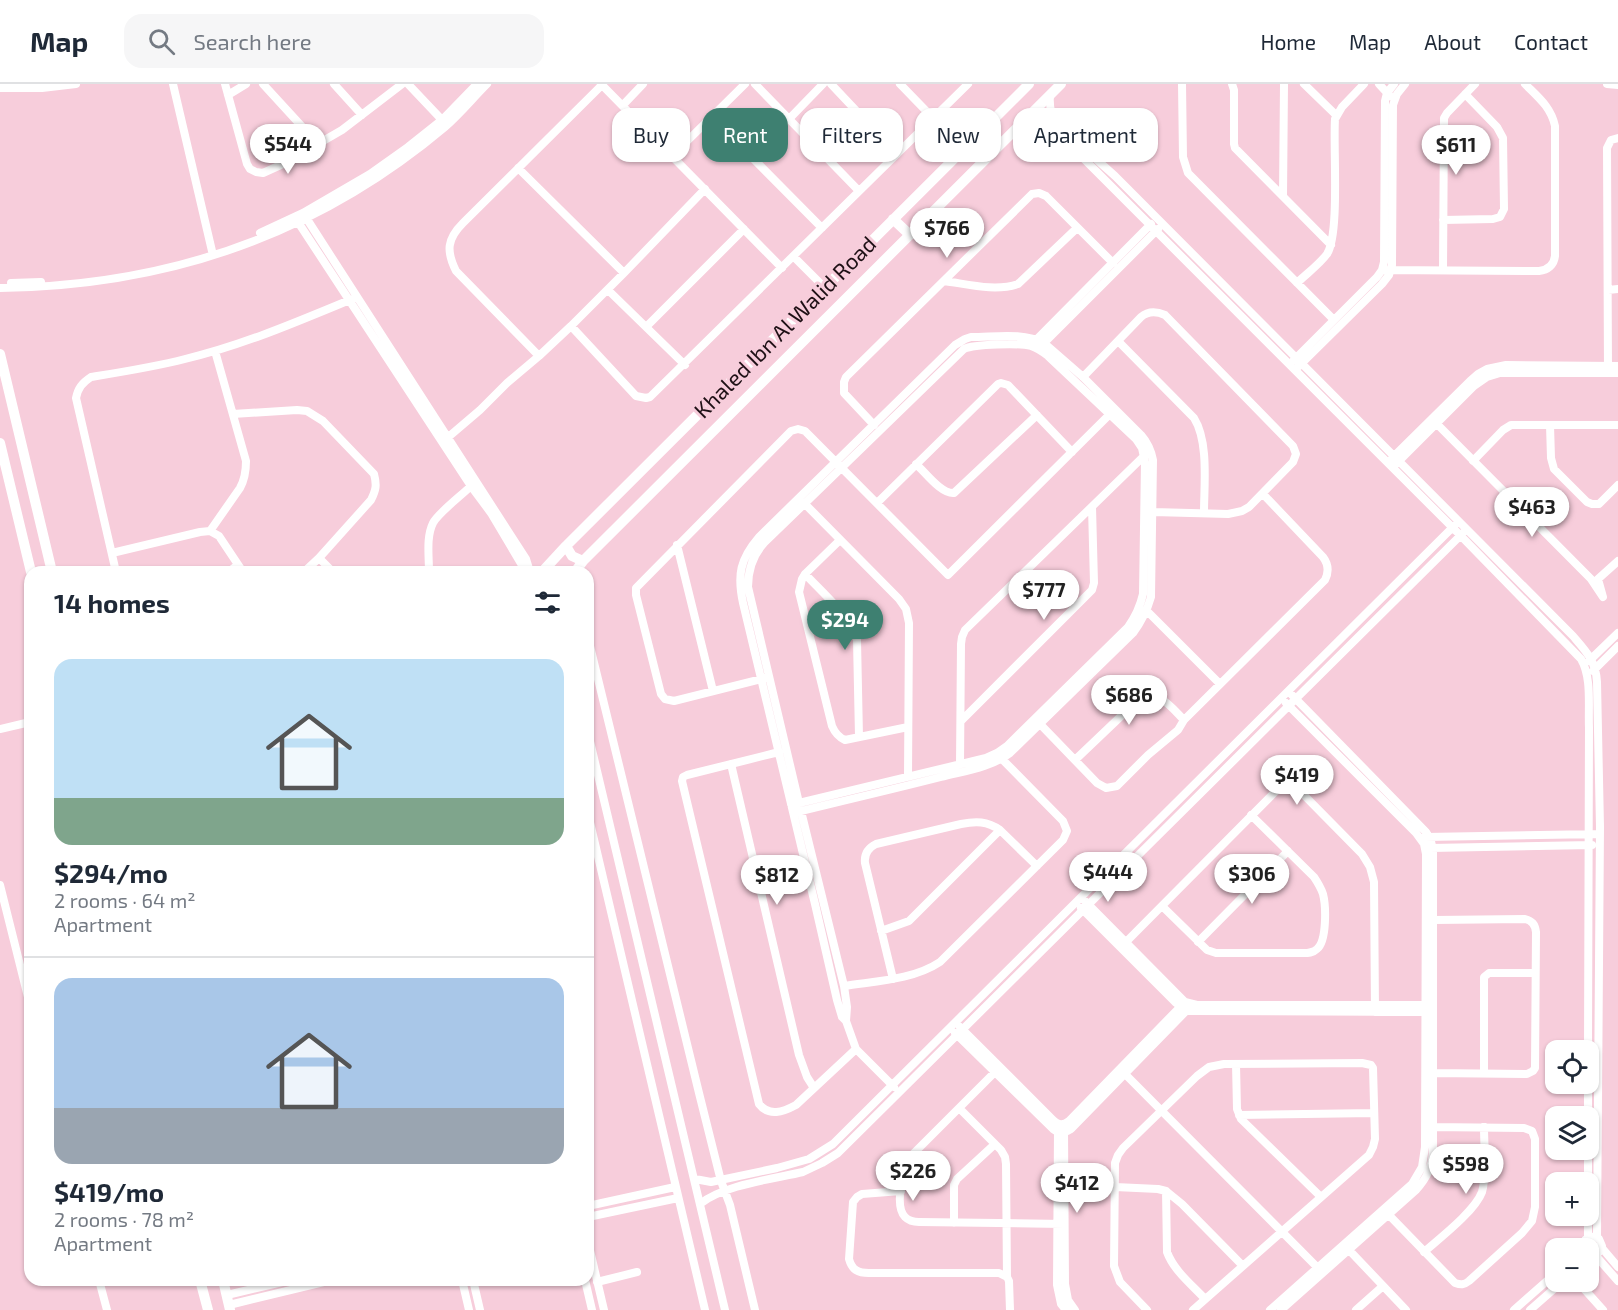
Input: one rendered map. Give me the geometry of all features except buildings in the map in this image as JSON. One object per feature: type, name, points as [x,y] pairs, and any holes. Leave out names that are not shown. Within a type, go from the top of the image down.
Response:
[{"type":"street","points":[[0,88],[42,88],[76,84]]},
{"type":"street","points":[[173,84],[212,251]]},
{"type":"street","points":[[225,84],[247,164],[250,169],[263,173],[318,144],[362,115],[402,84]]},
{"type":"street","points":[[228,95],[246,84]]},
{"type":"street","points":[[263,84],[318,144]]},
{"type":"street","points":[[334,84],[362,115]]},
{"type":"street","points":[[408,84],[444,123]]},
{"type":"street","points":[[444,123],[477,84]]},
{"type":"street","points":[[0,288],[63,285],[139,274],[177,266],[238,248],[305,216],[379,175],[444,123],[487,84]]},
{"type":"street","points":[[538,356],[456,271],[450,259],[449,245],[454,232],[602,84],[625,108]]},
{"type":"street","points":[[622,105],[643,84]]},
{"type":"street","points":[[721,108],[745,84]]},
{"type":"street","points":[[755,84],[859,191]]},
{"type":"street","points":[[789,119],[823,84]]},
{"type":"street","points":[[831,84],[854,108]]},
{"type":"street","points":[[900,84],[923,108]]},
{"type":"street","points":[[943,108],[968,84]]},
{"type":"street","name":"Khaled Ibn Al Walid Road","points":[[548,566],[1029,84]]},
{"type":"street","name":"Khaled Ibn Al Walid Road","points":[[1037,108],[1061,84]]},
{"type":"street","points":[[1182,84],[1183,157],[1188,173],[1334,320]]},
{"type":"street","points":[[1232,84],[1234,90],[1233,144],[1235,148],[1331,245]]},
{"type":"street","points":[[1283,196],[1284,84]]},
{"type":"street","points":[[1304,84],[1336,115]]},
{"type":"street","points":[[1297,283],[1326,255],[1331,245],[1334,225],[1336,115],[1364,84]]},
{"type":"street","points":[[1379,84],[1394,100]]},
{"type":"street","points":[[1386,270],[1384,262],[1385,111],[1387,93],[1394,84]]},
{"type":"street","points":[[1295,364],[1382,284],[1392,232],[1394,100],[1405,84]]},
{"type":"street","points":[[1443,270],[1444,118],[1475,84]]},
{"type":"street","points":[[1295,364],[1334,320],[1386,270],[1539,271],[1553,264],[1555,256],[1555,126],[1546,106],[1525,84]]},
{"type":"street","points":[[1607,84],[1618,85]]},
{"type":"street","points":[[1443,220],[1493,219],[1500,216],[1504,210],[1503,138],[1497,127],[1465,94]]},
{"type":"street","points":[[1050,95],[1050,108],[1059,126],[1115,176],[1160,222],[1390,466],[1455,524]]},
{"type":"street","points":[[690,138],[702,127]]},
{"type":"street","name":"Khaled Ibn Al Walid Road","points":[[579,566],[1013,132]]},
{"type":"street","points":[[903,148],[915,136]]},
{"type":"street","points":[[1608,369],[1608,148],[1611,140],[1618,138]]},
{"type":"street","points":[[678,162],[782,268]]},
{"type":"street","points":[[757,162],[822,228]]},
{"type":"street","points":[[571,326],[636,396],[646,398],[654,395],[889,162]]},
{"type":"street","points":[[1086,162],[1396,459],[1455,524],[1579,643],[1592,659],[1596,668],[1600,834],[1599,1106]]},
{"type":"street","points":[[518,168],[624,273]]},
{"type":"street","points":[[446,440],[571,326],[705,189]]},
{"type":"street","points":[[874,425],[844,393],[846,377],[1032,194],[1040,193],[1046,196],[1113,263]]},
{"type":"street","points":[[305,216],[353,299]]},
{"type":"street","points":[[893,219],[910,235]]},
{"type":"street","points":[[0,283],[51,281],[148,268],[212,251],[297,220]]},
{"type":"street","points":[[297,220],[353,299],[526,559],[527,566]]},
{"type":"street","points":[[1038,344],[1113,263],[1160,222]]},
{"type":"street","points":[[944,280],[995,287],[1018,284],[1077,228]]},
{"type":"street","points":[[899,1092],[856,1049],[846,1021],[844,986],[740,589],[743,561],[749,548],[759,537],[964,349],[975,345],[1038,344],[1153,228]]},
{"type":"street","points":[[646,327],[744,229]]},
{"type":"street","points":[[794,257],[824,287]]},
{"type":"street","points":[[608,290],[685,365]]},
{"type":"street","points":[[1608,290],[1618,290]]},
{"type":"street","points":[[115,566],[76,398],[79,387],[84,381],[91,377],[215,351],[253,339],[353,299]]},
{"type":"street","points":[[1083,377],[1145,314],[1155,312],[1165,315],[1293,446],[1296,454],[1293,462],[1263,494],[1242,511],[1235,514],[1153,512]]},
{"type":"street","points":[[796,807],[980,768],[1000,756],[1040,724],[1131,635],[1141,623],[1151,597],[1142,448],[1083,377],[1038,344],[1025,337],[971,337],[960,341],[874,425],[865,440]]},
{"type":"street","points":[[1118,341],[1198,424],[1204,442],[1204,513]]},
{"type":"street","points":[[796,807],[908,776],[1000,756],[1007,746],[1128,627],[1140,608],[1148,563],[1153,512],[1151,451],[1141,435],[1048,356],[1038,344]]},
{"type":"street","points":[[210,531],[240,488],[245,475],[246,461],[215,351]]},
{"type":"street","points":[[0,354],[51,566]]},
{"type":"street","points":[[1390,466],[1478,374],[1487,369],[1497,366],[1515,369],[1608,369],[1618,366]]},
{"type":"street","points":[[1608,369],[1618,373]]},
{"type":"street","points":[[877,503],[1001,383],[1008,385],[1072,452]]},
{"type":"street","points":[[233,414],[307,411],[323,421],[374,474],[376,490],[371,500],[310,566]]},
{"type":"street","points":[[765,678],[667,701],[661,694],[636,588],[791,431],[798,429],[805,431],[948,575],[1112,412]]},
{"type":"street","points":[[916,464],[944,491],[954,493],[1037,415]]},
{"type":"street","points":[[1434,421],[1591,579],[1603,597],[1598,579],[1618,561]]},
{"type":"street","points":[[1473,461],[1507,427],[1515,424],[1618,424]]},
{"type":"street","points":[[1550,425],[1551,458],[1554,469],[1587,502],[1599,504],[1618,485]]},
{"type":"street","points":[[446,440],[471,486],[524,566]]},
{"type":"street","points":[[0,442],[30,566]]},
{"type":"street","points":[[960,764],[962,637],[965,630],[1144,455]]},
{"type":"street","points":[[839,464],[757,551],[751,564],[748,587],[779,752],[796,807],[837,1000],[842,1017],[846,1021]]},
{"type":"street","points":[[429,566],[431,526],[471,486]]},
{"type":"street","points":[[1040,724],[1102,786],[1113,788],[1117,786],[1148,755],[1178,730],[1184,720],[1325,580],[1328,566],[1323,557],[1263,494]]},
{"type":"street","points":[[804,503],[899,599],[908,615],[908,776]]},
{"type":"street","points":[[961,721],[1092,590],[1094,583],[1092,507]]},
{"type":"street","points":[[694,1179],[721,1181],[809,1159],[825,1150],[1455,524]]},
{"type":"street","points":[[112,553],[210,531],[219,536],[239,566]]},
{"type":"street","points":[[700,1204],[714,1194],[725,1190],[803,1172],[838,1153],[1463,532]]},
{"type":"street","points":[[1463,532],[1576,653],[1585,666],[1588,676],[1588,1040]]},
{"type":"street","points":[[840,540],[801,579],[799,592],[834,732],[845,740],[908,727]]},
{"type":"street","points":[[677,545],[713,691]]},
{"type":"street","points":[[566,546],[572,556],[583,561]]},
{"type":"street","points":[[1430,550],[1437,558]]},
{"type":"street","points":[[319,558],[327,566]]},
{"type":"street","points":[[805,574],[849,621],[858,640],[859,737]]},
{"type":"street","points":[[1147,611],[1220,684]]},
{"type":"street","points":[[1585,666],[1618,633]]},
{"type":"street","points":[[1588,676],[1618,646]]},
{"type":"street","points":[[594,662],[721,1181],[730,1205],[755,1310]]},
{"type":"street","points":[[1270,1310],[1386,1212],[1416,1190],[1429,1173],[1432,1162],[1429,1127],[1429,837],[1288,691]]},
{"type":"street","points":[[1075,760],[1144,696],[1161,697],[1184,720]]},
{"type":"street","points":[[1281,698],[1429,848],[1434,920],[1430,1009],[1433,1073],[1429,1127]]},
{"type":"street","points":[[0,729],[24,723]]},
{"type":"street","points":[[1589,728],[1598,727]]},
{"type":"street","points":[[779,752],[687,775],[682,781],[757,1098],[762,1108],[773,1112],[783,1111],[796,1105],[856,1049]]},
{"type":"street","points":[[844,986],[893,979],[926,971],[940,963],[1063,840],[1067,831],[1064,821],[1000,756]]},
{"type":"street","points":[[594,758],[725,1310]]},
{"type":"street","points":[[731,764],[799,1055],[807,1077],[814,1088]]},
{"type":"street","points":[[1126,946],[1161,906],[1251,815],[1283,784],[1289,784],[1295,786],[1367,861],[1373,875],[1375,1008]]},
{"type":"street","points":[[1188,791],[1195,798]]},
{"type":"street","points":[[1161,906],[1207,950],[1216,953],[1311,953],[1318,949],[1324,936],[1323,894],[1320,885],[1251,815]]},
{"type":"street","points":[[893,979],[865,859],[869,848],[876,844],[973,821],[983,822],[1000,830],[1037,866]]},
{"type":"street","points":[[881,931],[906,923],[913,918],[1000,830]]},
{"type":"street","points":[[1420,837],[1600,834]]},
{"type":"street","points":[[594,840],[705,1310]]},
{"type":"street","points":[[1429,848],[1600,844]]},
{"type":"street","points":[[1198,942],[1288,851]]},
{"type":"street","points":[[0,885],[2,904],[24,983]]},
{"type":"street","points":[[1078,900],[1193,1011],[1430,1009]]},
{"type":"street","points":[[1588,916],[1600,916]]},
{"type":"street","points":[[1433,1073],[1527,1074],[1535,1068],[1535,927],[1530,920],[1434,920]]},
{"type":"street","points":[[1041,937],[1048,944]]},
{"type":"street","points":[[1484,1073],[1484,977],[1489,973],[1535,972]]},
{"type":"street","points":[[960,1032],[995,1072],[1061,1129],[1071,1129],[1125,1074],[1186,1006]]},
{"type":"street","points":[[1066,1310],[1061,1304],[1057,1285],[1061,1129],[1186,1006]]},
{"type":"street","points":[[953,1025],[1061,1129]]},
{"type":"street","points":[[1147,1310],[1126,1289],[1116,1274],[1114,1266],[1115,1162],[1123,1148],[1203,1071],[1216,1065],[1362,1063],[1371,1065],[1373,1068],[1375,1139],[1369,1155],[1193,1310]]},
{"type":"street","points":[[1236,1064],[1236,1104],[1239,1115],[1321,1197]]},
{"type":"street","points":[[995,1072],[911,1156],[903,1171],[901,1211],[911,1221],[1060,1224]]},
{"type":"street","points":[[1125,1074],[1318,1268]]},
{"type":"street","points":[[1588,1094],[1588,1106]]},
{"type":"street","points":[[959,1108],[1001,1150],[1006,1164],[1007,1277],[1010,1285],[1010,1310]]},
{"type":"street","points":[[1239,1115],[1374,1113]]},
{"type":"street","points":[[1386,1212],[1455,1283],[1460,1285],[1465,1284],[1522,1233],[1532,1221],[1535,1207],[1534,1135],[1532,1131],[1524,1128],[1429,1127]]},
{"type":"street","points":[[1424,1252],[1469,1211],[1482,1192],[1484,1127]]},
{"type":"street","points":[[954,1223],[954,1185],[957,1179],[994,1144]]},
{"type":"street","points":[[1588,1160],[1588,1172]]},
{"type":"street","points":[[1598,1160],[1597,1237],[1602,1243],[1602,1248],[1618,1267]]},
{"type":"street","points":[[1588,1164],[1598,1164]]},
{"type":"street","points":[[777,1168],[780,1177]]},
{"type":"street","points":[[594,1205],[675,1187]]},
{"type":"street","points":[[1115,1187],[1166,1191],[1182,1204],[1243,1266]]},
{"type":"street","points":[[901,1191],[862,1194],[853,1202],[849,1259],[856,1271],[869,1273],[999,1273],[1007,1277]]},
{"type":"street","points":[[1166,1191],[1167,1252],[1170,1261],[1205,1299]]},
{"type":"street","points":[[594,1216],[678,1198]]},
{"type":"street","points":[[1281,1310],[1349,1250],[1386,1212]]},
{"type":"street","points":[[1060,1224],[1065,1293],[1075,1310]]},
{"type":"street","points":[[1588,1226],[1588,1237],[1597,1237]]},
{"type":"street","points":[[1599,1251],[1602,1248]]},
{"type":"street","points":[[1349,1250],[1406,1310]]},
{"type":"street","points":[[1599,1263],[1618,1281]]},
{"type":"street","points":[[594,1269],[604,1310]]},
{"type":"street","points":[[597,1282],[637,1272]]},
{"type":"street","points":[[1514,1310],[1545,1283]]},
{"type":"street","points":[[100,1286],[106,1310]]},
{"type":"street","points":[[202,1286],[208,1310]]},
{"type":"street","points":[[225,1286],[229,1303]]},
{"type":"street","points":[[229,1303],[275,1286]]},
{"type":"street","points":[[229,1303],[305,1286]]},
{"type":"street","points":[[463,1286],[469,1310]]},
{"type":"street","points":[[474,1286],[480,1310]]},
{"type":"street","points":[[586,1286],[591,1306],[601,1300]]},
{"type":"street","points":[[1356,1310],[1383,1286]]},
{"type":"street","points":[[1530,1310],[1550,1292]]},
{"type":"street","points":[[1587,1292],[1603,1310]]}]
